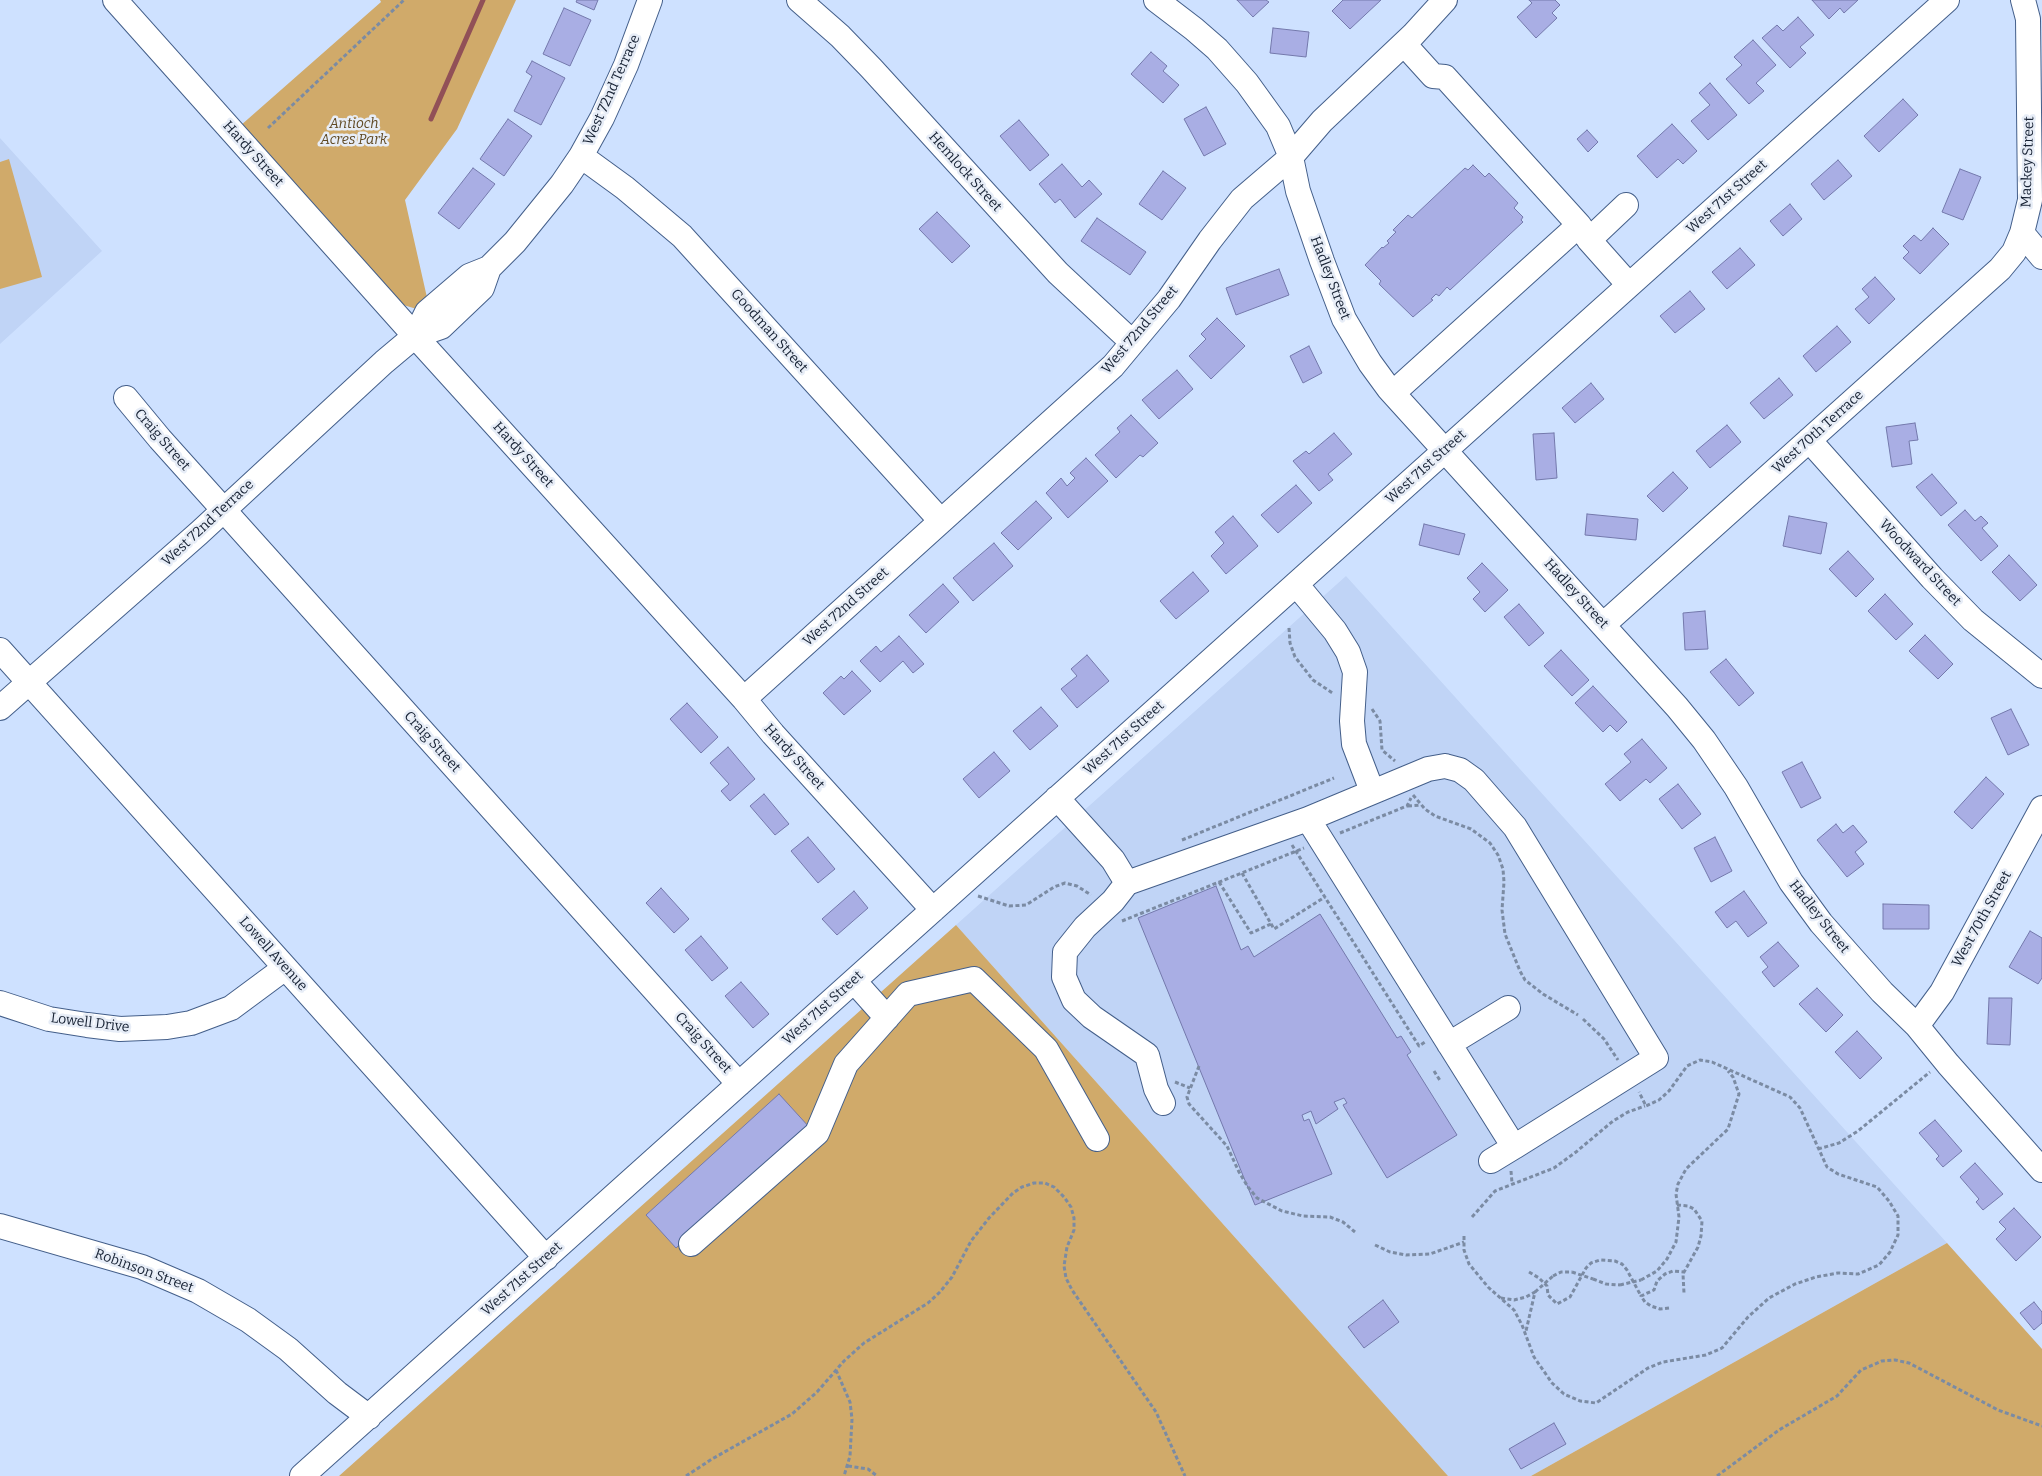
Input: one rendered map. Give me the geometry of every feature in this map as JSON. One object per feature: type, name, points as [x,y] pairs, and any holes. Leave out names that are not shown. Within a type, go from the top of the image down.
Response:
[{"type":"street","name":"Hardy Street","points":[[115,0],[415,336],[933,910]]},
{"type":"street","name":"West 72nd Terrace","points":[[0,708],[199,533],[384,362],[415,336],[427,312],[469,276],[489,268],[515,242],[562,184],[581,156],[602,118],[626,65],[650,0]]},
{"type":"street","name":"Hemlock Street","points":[[800,0],[840,36],[871,68],[1058,273],[1132,342]]},
{"type":"street","name":"Hadley Street","points":[[1156,0],[1217,49],[1247,83],[1278,126],[1291,157],[1298,191],[1344,319],[1370,363],[1393,393],[1604,624],[1704,740],[1736,787],[1791,882],[1821,923],[1882,992],[1917,1026],[2042,1170]]},
{"type":"street","name":"West 72nd Street","points":[[744,699],[1113,366],[1169,299],[1210,240],[1242,199],[1291,157],[1322,121],[1404,44],[1445,0]]},
{"type":"street","name":"West 71st Street","points":[[302,1476],[1947,0]]},
{"type":"street","name":"Mackey Street","points":[[2022,0],[2028,18],[2030,200],[2022,233]]},
{"type":"street","points":[[1404,44],[1433,76],[1445,78],[1584,232],[1628,285]]},
{"type":"street","name":"Goodman Street","points":[[581,156],[625,188],[682,236],[941,521]]},
{"type":"street","points":[[1393,393],[1584,232],[1626,205]]},
{"type":"street","points":[[2022,233],[2042,257]]},
{"type":"street","name":"West 70th Terrace","points":[[1604,624],[2000,270],[2014,252],[2022,233]]},
{"type":"street","name":"Craig Street","points":[[126,398],[160,439],[739,1084]]},
{"type":"street","name":"Woodward Street","points":[[1809,440],[1932,578],[1973,620],[2042,676]]},
{"type":"street","points":[[1296,584],[1335,631],[1348,652],[1355,672],[1352,721],[1354,744],[1372,791]]},
{"type":"street","name":"Lowell Avenue","points":[[0,650],[546,1258]]},
{"type":"street","points":[[1163,1103],[1156,1090],[1147,1055],[1092,1016],[1074,1000],[1064,977],[1065,952],[1085,927],[1112,901],[1127,883],[1308,819],[1428,769],[1445,766],[1460,770],[1474,780],[1515,827],[1656,1058],[1491,1161]]},
{"type":"street","points":[[1057,798],[1113,860],[1127,883]]},
{"type":"street","name":"West 70th Street","points":[[1917,1026],[1942,992],[2042,808]]},
{"type":"street","points":[[1308,819],[1441,1040],[1514,1147]]},
{"type":"street","name":"Lowell Drive","points":[[0,1003],[50,1019],[87,1025],[120,1029],[168,1027],[191,1023],[230,1008],[248,997],[285,968]]},
{"type":"street","points":[[691,1244],[818,1132],[846,1064],[908,994],[974,980],[1046,1049],[1098,1139]]},
{"type":"street","points":[[854,981],[887,1018]]},
{"type":"street","points":[[1441,1040],[1508,1008]]},
{"type":"street","name":"Robinson Street","points":[[0,1226],[142,1267],[198,1291],[248,1320],[288,1349],[337,1393],[369,1416]]},
{"type":"path","points":[[268,128],[404,0]]},
{"type":"path","points":[[1289,628],[1290,643],[1295,658],[1313,680],[1343,698]]},
{"type":"path","points":[[1370,707],[1374,710],[1380,721],[1382,750],[1395,761]]},
{"type":"path","points":[[1177,842],[1334,778]]},
{"type":"path","points":[[1408,788],[1421,804],[1435,816],[1471,828],[1490,843],[1503,869],[1502,923],[1509,947],[1520,971],[1525,980],[1543,994],[1578,1015]]},
{"type":"path","points":[[1407,806],[1413,794]]},
{"type":"path","points":[[1272,804],[1274,809]]},
{"type":"path","points":[[1332,836],[1407,806],[1421,804]]},
{"type":"path","points":[[1115,917],[1121,922],[1312,845]]},
{"type":"path","points":[[1296,851],[1419,1046],[1441,1040]]},
{"type":"path","points":[[1242,873],[1274,929],[1324,897]]},
{"type":"path","points":[[1219,882],[1252,934],[1271,924]]},
{"type":"path","points":[[975,895],[1009,906],[1026,905],[1054,887],[1065,883],[1077,886],[1093,896]]},
{"type":"path","points":[[1583,1019],[1612,1050]]},
{"type":"path","points":[[1464,1236],[1464,1250],[1469,1264],[1477,1276],[1514,1310],[1526,1333],[1534,1357],[1552,1383],[1564,1394],[1580,1401],[1596,1403],[1648,1368],[1664,1362],[1706,1355],[1722,1348],[1748,1318],[1769,1298],[1795,1284],[1816,1277],[1838,1273],[1858,1274],[1879,1265],[1890,1252],[1898,1235],[1898,1216],[1889,1200],[1878,1187],[1838,1174],[1827,1167],[1800,1108],[1790,1097],[1712,1062],[1700,1060],[1687,1066],[1664,1095],[1646,1106],[1628,1112],[1613,1120],[1582,1148],[1554,1168],[1496,1191],[1472,1217]]},
{"type":"path","points":[[1818,1149],[1839,1143],[1858,1131],[1945,1060]]},
{"type":"path","points":[[1199,1066],[1187,1097],[1189,1104],[1227,1146],[1239,1172],[1257,1198],[1282,1212],[1303,1216],[1330,1217],[1343,1222],[1355,1232]]},
{"type":"path","points":[[1501,1298],[1514,1300],[1526,1297],[1535,1292],[1553,1276],[1562,1272],[1572,1272],[1606,1284],[1620,1284],[1641,1280],[1657,1271],[1668,1259],[1676,1242],[1679,1217],[1676,1194],[1678,1184],[1686,1169],[1728,1129],[1736,1109],[1739,1094],[1733,1077],[1726,1068]]},
{"type":"path","points":[[1434,1071],[1441,1082]]},
{"type":"path","points":[[1176,1082],[1190,1088]]},
{"type":"path","points":[[1641,1095],[1646,1106]]},
{"type":"path","points":[[686,1476],[712,1459],[792,1414],[817,1392],[836,1370],[864,1344],[928,1303],[952,1277],[971,1242],[989,1218],[1012,1193],[1034,1183],[1045,1183],[1054,1187],[1071,1207],[1074,1218],[1074,1230],[1067,1248],[1064,1266],[1066,1278],[1072,1290],[1156,1412],[1185,1476]]},
{"type":"path","points":[[1678,1205],[1694,1209],[1702,1221],[1698,1247],[1684,1272],[1684,1293]]},
{"type":"path","points":[[1375,1245],[1390,1252],[1406,1255],[1430,1254],[1464,1242]]},
{"type":"path","points":[[1529,1272],[1539,1278],[1546,1286],[1548,1295],[1557,1304],[1570,1297],[1591,1263],[1600,1260],[1615,1261],[1622,1264],[1627,1270],[1644,1302],[1660,1309],[1669,1308]]},
{"type":"path","points":[[1641,1296],[1654,1290],[1657,1282],[1665,1274],[1673,1271],[1684,1272]]},
{"type":"path","points":[[1526,1333],[1535,1292]]},
{"type":"path","points":[[1717,1476],[1778,1430],[1837,1396],[1861,1370],[1882,1361],[1895,1360],[1909,1363],[1998,1410],[2042,1426]]},
{"type":"path","points":[[836,1370],[846,1389],[852,1412],[853,1431],[848,1466],[844,1476]]},
{"type":"path","points":[[848,1466],[868,1469],[877,1476]]},
{"type":"shaded area","points":[[0,138],[102,251],[0,344]]},
{"type":"shaded area","points":[[1346,576],[1947,1243],[1531,1476],[1448,1476],[956,925]]},
{"type":"green space","name":"Antioch Acres Park","points":[[380,0],[516,0],[457,129],[405,200],[428,302],[420,310],[400,304],[240,126],[381,2]]},
{"type":"green space","points":[[9,159],[42,277],[0,289],[0,162]]},
{"type":"green space","points":[[956,925],[1448,1476],[339,1476]]},
{"type":"green space","points":[[1947,1243],[2042,1349],[2042,1476],[1531,1476]]},
{"type":"building","points":[[577,0],[598,0],[594,10],[576,2]]},
{"type":"building","points":[[1237,0],[1266,0],[1269,2],[1253,17]]},
{"type":"building","points":[[1343,0],[1381,0],[1350,29],[1332,11]]},
{"type":"building","points":[[1529,0],[1555,0],[1560,5],[1552,13],[1557,18],[1536,38],[1517,17],[1532,3]]},
{"type":"building","points":[[1812,0],[1858,0],[1844,13],[1840,8],[1829,19]]},
{"type":"building","points":[[564,8],[591,20],[570,66],[543,54]]},
{"type":"building","points":[[1798,17],[1814,35],[1800,47],[1806,53],[1790,68],[1762,38],[1777,25],[1783,31]]},
{"type":"building","points":[[1273,28],[1309,32],[1306,57],[1270,53]]},
{"type":"building","points":[[1753,40],[1776,65],[1756,83],[1764,91],[1749,104],[1726,79],[1742,65],[1734,57]]},
{"type":"building","points":[[1151,52],[1167,66],[1163,71],[1179,85],[1163,103],[1131,74]]},
{"type":"building","points":[[532,61],[565,78],[541,125],[514,111],[532,76],[526,72]]},
{"type":"building","points":[[1710,83],[1737,115],[1708,140],[1691,121],[1710,105],[1699,93]]},
{"type":"building","points":[[1903,99],[1918,115],[1879,152],[1864,136]]},
{"type":"building","points":[[1206,107],[1226,144],[1204,156],[1184,119]]},
{"type":"building","points":[[508,119],[532,136],[504,176],[480,159]]},
{"type":"building","points":[[1019,120],[1049,155],[1030,171],[1000,136]]},
{"type":"building","points":[[1672,124],[1697,151],[1683,164],[1678,159],[1657,178],[1637,156]]},
{"type":"building","points":[[1587,130],[1598,142],[1588,152],[1577,139]]},
{"type":"building","points":[[1838,160],[1852,176],[1824,200],[1811,184]]},
{"type":"building","points":[[1062,164],[1082,187],[1089,180],[1102,194],[1075,218],[1060,199],[1055,203],[1039,184]]},
{"type":"building","points":[[1473,165],[1485,177],[1489,173],[1518,203],[1514,208],[1523,217],[1521,220],[1523,222],[1450,290],[1447,287],[1439,296],[1436,294],[1431,299],[1433,300],[1413,317],[1379,284],[1381,281],[1365,265],[1382,247],[1389,243],[1387,241],[1396,232],[1393,230],[1408,215],[1412,218],[1465,168],[1468,170]]},
{"type":"building","points":[[473,168],[495,184],[459,229],[438,213]]},
{"type":"building","points":[[1960,169],[1981,177],[1963,220],[1942,212]]},
{"type":"building","points":[[1163,171],[1186,188],[1162,220],[1139,204]]},
{"type":"building","points":[[1790,204],[1802,219],[1783,236],[1770,221]]},
{"type":"building","points":[[937,212],[970,246],[952,263],[919,229]]},
{"type":"building","points":[[1097,218],[1146,252],[1130,275],[1081,241]]},
{"type":"building","points":[[1933,228],[1949,244],[1920,274],[1903,258],[1909,252],[1903,246],[1914,235],[1921,241]]},
{"type":"building","points":[[1740,248],[1755,265],[1727,289],[1712,272]]},
{"type":"building","points":[[1279,269],[1289,295],[1236,315],[1226,288]]},
{"type":"building","points":[[1875,277],[1895,299],[1869,324],[1855,309],[1869,297],[1862,289]]},
{"type":"building","points":[[1690,291],[1705,309],[1675,333],[1660,316]]},
{"type":"building","points":[[1217,318],[1245,346],[1211,379],[1189,356],[1206,339],[1201,334]]},
{"type":"building","points":[[1837,326],[1851,342],[1816,372],[1803,356]]},
{"type":"building","points":[[1309,346],[1322,373],[1303,383],[1290,356]]},
{"type":"building","points":[[1177,370],[1193,389],[1159,419],[1142,400]]},
{"type":"building","points":[[1779,378],[1793,395],[1764,419],[1750,403]]},
{"type":"building","points":[[1591,383],[1604,399],[1575,423],[1562,408]]},
{"type":"building","points":[[1131,415],[1158,443],[1143,457],[1140,455],[1116,478],[1095,455],[1120,432],[1117,428]]},
{"type":"building","points":[[1915,423],[1918,440],[1909,441],[1912,464],[1892,467],[1886,427]]},
{"type":"building","points":[[1727,425],[1741,442],[1710,468],[1696,451]]},
{"type":"building","points":[[1334,433],[1352,454],[1328,474],[1333,480],[1319,491],[1293,461],[1306,451],[1309,454]]},
{"type":"building","points":[[1554,433],[1557,478],[1536,480],[1533,434]]},
{"type":"building","points":[[1086,458],[1108,481],[1068,518],[1046,493],[1061,478],[1067,486],[1075,478],[1070,473]]},
{"type":"building","points":[[1673,472],[1688,488],[1663,512],[1647,496]]},
{"type":"building","points":[[1932,474],[1957,503],[1941,516],[1916,487]]},
{"type":"building","points":[[1296,485],[1312,503],[1278,533],[1261,515]]},
{"type":"building","points":[[1036,501],[1052,518],[1018,550],[1001,533]]},
{"type":"building","points":[[1965,510],[1975,521],[1981,516],[1988,523],[1982,528],[1998,546],[1981,561],[1948,525]]},
{"type":"building","points":[[1587,514],[1638,519],[1636,540],[1585,535]]},
{"type":"building","points":[[1233,516],[1258,546],[1226,574],[1211,556],[1224,543],[1215,532]]},
{"type":"building","points":[[1789,516],[1827,523],[1821,554],[1783,546]]},
{"type":"building","points":[[1424,524],[1465,534],[1459,555],[1419,545]]},
{"type":"building","points":[[994,543],[1013,566],[973,601],[953,578]]},
{"type":"building","points":[[1848,551],[1874,579],[1856,597],[1829,569]]},
{"type":"building","points":[[2009,555],[2037,585],[2020,601],[1992,572]]},
{"type":"building","points":[[1482,563],[1508,590],[1485,612],[1473,599],[1480,592],[1467,578]]},
{"type":"building","points":[[1193,572],[1209,591],[1176,619],[1160,601]]},
{"type":"building","points":[[943,584],[959,602],[926,633],[909,615]]},
{"type":"building","points":[[1885,594],[1913,624],[1896,640],[1868,611]]},
{"type":"building","points":[[1519,604],[1544,633],[1529,646],[1504,617]]},
{"type":"building","points":[[1705,611],[1708,649],[1685,650],[1683,613]]},
{"type":"building","points":[[1925,635],[1953,664],[1938,679],[1909,651]]},
{"type":"building","points":[[899,636],[924,664],[913,673],[903,661],[880,682],[860,661],[876,646],[881,652]]},
{"type":"building","points":[[1561,650],[1589,680],[1572,696],[1544,666]]},
{"type":"building","points":[[1087,655],[1109,681],[1077,708],[1061,689],[1077,676],[1071,669]]},
{"type":"building","points":[[1726,659],[1754,693],[1739,706],[1710,672]]},
{"type":"building","points":[[852,671],[871,691],[844,715],[823,693],[841,676],[844,679]]},
{"type":"building","points":[[1593,686],[1627,722],[1617,732],[1610,725],[1603,732],[1575,703]]},
{"type":"building","points":[[687,703],[718,737],[701,753],[670,719]]},
{"type":"building","points":[[1041,707],[1058,726],[1030,750],[1013,731]]},
{"type":"building","points":[[2011,709],[2029,745],[2008,755],[1991,718]]},
{"type":"building","points":[[1642,739],[1667,768],[1650,783],[1646,779],[1620,801],[1605,784],[1631,762],[1624,754]]},
{"type":"building","points":[[728,747],[755,779],[730,801],[721,791],[729,784],[710,763]]},
{"type":"building","points":[[994,752],[1010,771],[979,798],[963,779]]},
{"type":"building","points":[[1802,762],[1821,798],[1801,808],[1782,772]]},
{"type":"building","points":[[1986,777],[2004,794],[1972,829],[1954,812]]},
{"type":"building","points":[[1678,784],[1701,814],[1682,829],[1659,799]]},
{"type":"building","points":[[764,794],[789,824],[775,835],[750,806]]},
{"type":"building","points":[[1836,824],[1843,833],[1853,825],[1867,842],[1855,852],[1864,864],[1847,877],[1817,840]]},
{"type":"building","points":[[808,837],[835,869],[818,883],[791,851]]},
{"type":"building","points":[[1715,837],[1732,871],[1711,882],[1694,848]]},
{"type":"building","points":[[1216,886],[1241,950],[1248,946],[1254,957],[1320,914],[1397,1038],[1401,1036],[1411,1052],[1407,1055],[1457,1135],[1387,1178],[1343,1105],[1347,1103],[1344,1098],[1334,1102],[1338,1109],[1316,1124],[1311,1111],[1302,1115],[1304,1121],[1309,1119],[1332,1174],[1255,1205],[1138,918]]},
{"type":"building","points":[[661,888],[689,919],[674,933],[646,903]]},
{"type":"building","points":[[854,891],[868,908],[837,935],[822,919]]},
{"type":"building","points":[[1744,891],[1767,923],[1748,937],[1736,921],[1727,928],[1715,912]]},
{"type":"building","points":[[1883,904],[1929,905],[1929,929],[1883,929]]},
{"type":"building","points":[[2030,931],[2042,938],[2042,978],[2038,984],[2009,967]]},
{"type":"building","points":[[701,936],[728,968],[712,981],[685,950]]},
{"type":"building","points":[[1778,942],[1799,966],[1774,987],[1762,972],[1768,967],[1760,957]]},
{"type":"building","points":[[741,982],[769,1014],[753,1028],[725,996]]},
{"type":"building","points":[[1817,988],[1843,1015],[1826,1032],[1799,1004]]},
{"type":"building","points":[[1989,998],[2012,998],[2010,1045],[1987,1044]]},
{"type":"building","points":[[1857,1031],[1882,1058],[1860,1079],[1835,1052]]},
{"type":"building","points":[[779,1094],[810,1128],[676,1248],[646,1215]]},
{"type":"building","points":[[1935,1120],[1962,1151],[1943,1167],[1936,1159],[1939,1156],[1919,1133]]},
{"type":"building","points":[[1975,1163],[2003,1194],[1983,1210],[1976,1202],[1979,1199],[1960,1177]]},
{"type":"building","points":[[2014,1208],[2041,1237],[2016,1261],[1996,1239],[2006,1229],[1999,1222]]},
{"type":"building","points":[[1383,1300],[1399,1322],[1364,1348],[1348,1327]]},
{"type":"building","points":[[2034,1302],[2042,1312],[2042,1323],[2034,1330],[2020,1313]]},
{"type":"building","points":[[1554,1423],[1566,1444],[1521,1469],[1509,1449]]},
{"type":"waterway","points":[[431,119],[483,0]]}]
